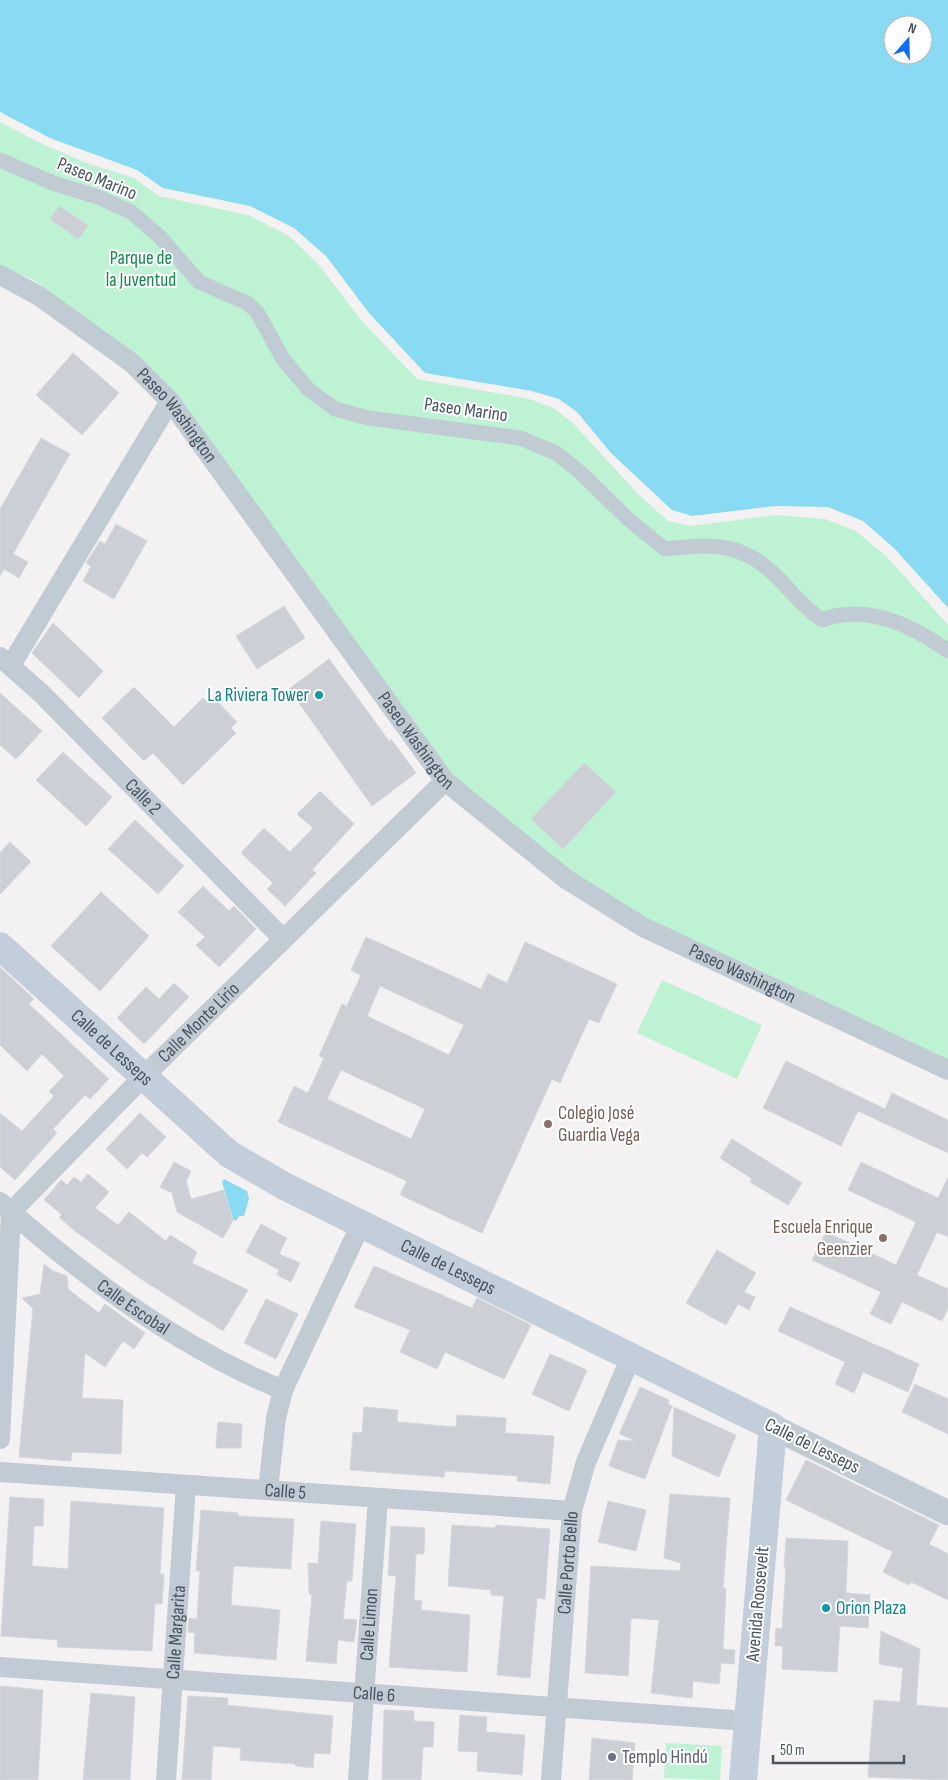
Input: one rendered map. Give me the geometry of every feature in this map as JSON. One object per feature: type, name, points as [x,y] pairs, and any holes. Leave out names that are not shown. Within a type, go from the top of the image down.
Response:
[{"type":"main road","name":"Calle de Lesseps","points":[[0,946],[229,1154],[286,1187],[773,1427]]},
{"type":"main road","name":"Avenida Roosevelt","points":[[743,1780],[773,1427]]},
{"type":"street","name":"Paseo Marino","points":[[0,160],[53,182],[98,197],[131,212],[158,236],[199,282],[247,303],[257,312],[283,358],[309,390],[335,409],[368,418],[520,438],[556,453],[581,473],[628,520],[665,549],[710,544],[751,554],[777,577],[802,606],[822,620],[836,615],[862,613],[884,618],[911,628],[948,651]]},
{"type":"street","name":"Paseo Washington","points":[[0,275],[39,296],[132,363],[170,401],[445,781],[566,879],[643,927],[948,1070]]},
{"type":"street","points":[[6,661],[170,401]]},
{"type":"street","name":"Calle 2","points":[[6,661],[283,939]]},
{"type":"street","name":"Calle Monte Lirio","points":[[6,1207],[143,1077],[445,781]]},
{"type":"street","points":[[0,1439],[6,1207]]},
{"type":"street","name":"Calle Escobal","points":[[6,1207],[70,1262],[151,1319],[239,1372],[283,1390]]},
{"type":"street","points":[[268,1490],[276,1418],[283,1390],[361,1224]]},
{"type":"street","name":"Calle Porto Bello","points":[[551,1780],[572,1512],[586,1462],[630,1357]]},
{"type":"street","name":"Calle de Lesseps","points":[[773,1427],[948,1513]]},
{"type":"street","name":"Calle 5","points":[[0,1472],[572,1512]]},
{"type":"street","name":"Calle Margarita","points":[[166,1780],[186,1485]]},
{"type":"street","name":"Calle Limon","points":[[358,1780],[366,1694],[378,1498]]},
{"type":"street","name":"Calle 6","points":[[0,1667],[748,1721]]},
{"type":"green space","name":"Parque de la Juventud","points":[[0,122],[40,143],[89,164],[134,178],[159,196],[248,215],[289,236],[318,264],[361,320],[417,379],[530,399],[553,408],[572,422],[638,494],[668,521],[690,526],[776,515],[825,519],[856,531],[887,557],[948,625],[948,1059],[645,918],[567,872],[450,772],[162,380],[34,280],[0,267]]},
{"type":"green space","points":[[662,980],[762,1025],[737,1079],[637,1033]]},
{"type":"green space","points":[[666,1743],[722,1746],[720,1780],[664,1778]]},
{"type":"water","points":[[0,0],[948,0],[948,608],[895,549],[863,521],[828,507],[775,506],[692,516],[672,510],[611,453],[577,412],[559,399],[532,391],[425,373],[369,313],[326,256],[294,228],[250,206],[163,188],[137,170],[50,138],[0,112]]},
{"type":"water","points":[[224,1179],[247,1191],[249,1199],[244,1216],[239,1216],[236,1221],[233,1219],[222,1182]]},
{"type":"building","points":[[60,206],[88,226],[78,239],[50,219]]},
{"type":"building","points":[[73,353],[119,393],[82,435],[36,395]]},
{"type":"building","points":[[41,438],[70,454],[13,554],[28,562],[19,578],[4,569],[0,576],[0,509]]},
{"type":"building","points":[[116,524],[147,541],[114,599],[83,581],[91,566],[86,563],[100,541],[105,544]]},
{"type":"building","points":[[284,606],[305,638],[257,669],[236,636]]},
{"type":"building","points":[[53,623],[103,671],[79,698],[32,653]]},
{"type":"building","points":[[329,659],[389,741],[391,739],[416,773],[372,806],[289,689]]},
{"type":"building","points":[[134,687],[174,727],[203,698],[208,703],[214,698],[237,722],[231,728],[236,733],[183,785],[153,753],[144,761],[102,718]]},
{"type":"building","points":[[0,693],[42,731],[16,759],[0,745]]},
{"type":"building","points":[[63,752],[112,797],[86,826],[36,780]]},
{"type":"building","points":[[584,763],[616,792],[563,849],[531,819]]},
{"type":"building","points":[[320,791],[354,824],[312,870],[316,873],[285,906],[267,889],[273,883],[241,853],[264,828],[290,852],[313,828],[297,814]]},
{"type":"building","points":[[135,820],[184,866],[158,894],[108,849]]},
{"type":"building","points":[[10,842],[31,862],[0,894],[0,853]]},
{"type":"building","points":[[203,886],[229,911],[234,906],[256,929],[219,967],[196,945],[205,937],[178,912]]},
{"type":"building","points":[[101,892],[149,936],[100,991],[51,946]]},
{"type":"building","points":[[366,937],[481,989],[488,974],[507,983],[525,942],[617,984],[599,1023],[589,1019],[560,1083],[552,1079],[482,1233],[400,1195],[407,1181],[278,1122],[294,1086],[308,1093],[324,1058],[319,1056],[342,1004],[347,1006],[361,975],[351,970]],"holes":[[[380,986],[464,1025],[449,1055],[367,1016]],[[341,1070],[425,1109],[411,1139],[327,1099]]]},
{"type":"building","points":[[0,967],[34,999],[29,1004],[109,1079],[90,1099],[85,1095],[53,1129],[57,1133],[15,1180],[0,1167],[0,1113],[22,1131],[54,1096],[49,1091],[64,1076],[42,1054],[27,1071],[0,1045]]},
{"type":"building","points":[[174,983],[189,997],[144,1044],[117,1018],[146,987],[159,999]]},
{"type":"building","points":[[786,1061],[885,1109],[892,1093],[948,1120],[948,1153],[858,1111],[841,1146],[763,1108]]},
{"type":"building","points":[[140,1113],[166,1137],[147,1157],[142,1153],[127,1169],[106,1149]]},
{"type":"building","points":[[732,1139],[802,1183],[788,1205],[750,1182],[752,1179],[720,1158]]},
{"type":"building","points":[[174,1162],[191,1171],[186,1181],[191,1199],[224,1190],[233,1220],[223,1238],[177,1212],[172,1193],[160,1187]]},
{"type":"building","points":[[861,1162],[938,1198],[948,1177],[948,1237],[937,1232],[917,1275],[948,1289],[948,1308],[942,1321],[902,1302],[891,1324],[870,1314],[881,1292],[812,1260],[826,1232],[896,1265],[916,1222],[848,1190]]},
{"type":"building","points":[[88,1174],[109,1192],[95,1208],[118,1225],[129,1212],[166,1241],[170,1235],[197,1252],[192,1263],[248,1290],[223,1331],[141,1279],[75,1231],[59,1217],[62,1215],[44,1200],[61,1180],[67,1185],[74,1177],[81,1182]]},
{"type":"building","points":[[261,1224],[287,1238],[279,1254],[300,1263],[291,1282],[277,1275],[279,1270],[246,1252]]},
{"type":"building","points":[[717,1250],[756,1273],[744,1292],[755,1297],[749,1310],[738,1304],[726,1325],[686,1303]]},
{"type":"building","points":[[44,1264],[53,1271],[67,1276],[68,1289],[99,1313],[105,1304],[145,1333],[134,1349],[123,1341],[105,1367],[85,1353],[82,1398],[123,1400],[121,1454],[72,1452],[71,1461],[19,1457],[33,1309],[22,1298],[40,1294]]},
{"type":"building","points":[[374,1266],[472,1308],[477,1298],[531,1325],[504,1379],[445,1352],[437,1369],[400,1352],[410,1330],[354,1307]]},
{"type":"building","points":[[266,1299],[298,1314],[276,1359],[244,1343]]},
{"type":"building","points":[[790,1307],[919,1364],[908,1392],[863,1372],[854,1393],[835,1384],[845,1362],[778,1331]]},
{"type":"building","points":[[550,1354],[587,1370],[569,1411],[532,1394]]},
{"type":"building","points":[[915,1384],[948,1399],[948,1434],[902,1412]]},
{"type":"building","points":[[640,1387],[669,1400],[668,1404],[672,1406],[645,1479],[609,1466],[618,1440],[636,1441],[620,1434]]},
{"type":"building","points":[[364,1407],[398,1410],[397,1422],[456,1427],[457,1415],[506,1418],[505,1433],[554,1436],[550,1484],[517,1481],[518,1476],[445,1471],[444,1477],[350,1470],[353,1432],[362,1433]]},
{"type":"building","points":[[674,1407],[736,1435],[719,1477],[672,1456]]},
{"type":"building","points":[[218,1422],[242,1424],[241,1448],[216,1448]]},
{"type":"building","points":[[806,1460],[939,1525],[929,1544],[948,1554],[948,1600],[911,1582],[909,1585],[883,1572],[893,1552],[786,1500]]},
{"type":"building","points":[[670,1494],[730,1498],[723,1588],[726,1589],[723,1649],[735,1650],[734,1664],[721,1663],[719,1684],[693,1681],[692,1698],[651,1693],[659,1620],[631,1618],[628,1676],[585,1673],[591,1566],[680,1571],[681,1563],[664,1558]]},
{"type":"building","points":[[10,1497],[44,1499],[43,1526],[34,1526],[32,1566],[68,1569],[71,1501],[164,1508],[160,1574],[164,1574],[162,1604],[155,1603],[152,1651],[57,1647],[58,1640],[1,1636]]},
{"type":"building","points":[[608,1501],[646,1510],[636,1551],[598,1542]]},
{"type":"building","points":[[201,1510],[238,1513],[238,1516],[294,1519],[291,1569],[234,1566],[233,1573],[231,1605],[280,1610],[276,1660],[194,1653],[195,1633],[188,1632],[189,1618],[197,1619],[200,1571],[196,1571]]},
{"type":"building","points":[[321,1521],[356,1524],[352,1581],[347,1581],[343,1619],[357,1620],[354,1642],[338,1640],[336,1664],[306,1661],[312,1595],[309,1594],[308,1563],[318,1564]]},
{"type":"building","points":[[452,1525],[495,1528],[496,1525],[550,1529],[545,1599],[537,1598],[530,1678],[497,1675],[504,1596],[491,1595],[491,1590],[448,1586]]},
{"type":"building","points":[[391,1526],[425,1528],[424,1554],[416,1554],[414,1600],[422,1601],[421,1610],[470,1615],[467,1672],[389,1667],[396,1576],[388,1575]]},
{"type":"building","points":[[786,1538],[848,1541],[846,1593],[870,1595],[868,1628],[840,1626],[837,1672],[782,1669],[783,1646],[775,1646],[776,1628],[782,1629]]},
{"type":"building","points":[[881,1631],[920,1649],[916,1705],[948,1708],[948,1780],[868,1777],[874,1700],[900,1702],[903,1668],[879,1664]]},
{"type":"building","points":[[0,1686],[43,1690],[38,1780],[0,1780]]},
{"type":"building","points":[[91,1693],[135,1697],[130,1780],[83,1780]]},
{"type":"building","points":[[188,1696],[228,1698],[227,1705],[333,1716],[330,1754],[314,1753],[313,1768],[295,1766],[295,1764],[240,1760],[241,1748],[213,1746],[211,1780],[182,1780]]},
{"type":"building","points":[[384,1710],[414,1711],[414,1721],[434,1722],[433,1747],[423,1747],[421,1780],[382,1780]]},
{"type":"building","points":[[460,1715],[487,1717],[486,1732],[525,1735],[522,1775],[477,1771],[478,1752],[458,1751]]},
{"type":"building","name":"Templo Hindú","points":[[592,1738],[635,1743],[632,1780],[589,1780]]},
{"type":"place","name":"La Riviera Tower","points":[[319,695]]},
{"type":"place","name":"Colegio José Guardia Vega","points":[[548,1124]]},
{"type":"place","name":"Escuela Enrique Geenzier","points":[[883,1238]]},
{"type":"place","name":"Orion Plaza","points":[[826,1608]]},
{"type":"place","name":"Templo Hindú","points":[[612,1757]]}]
